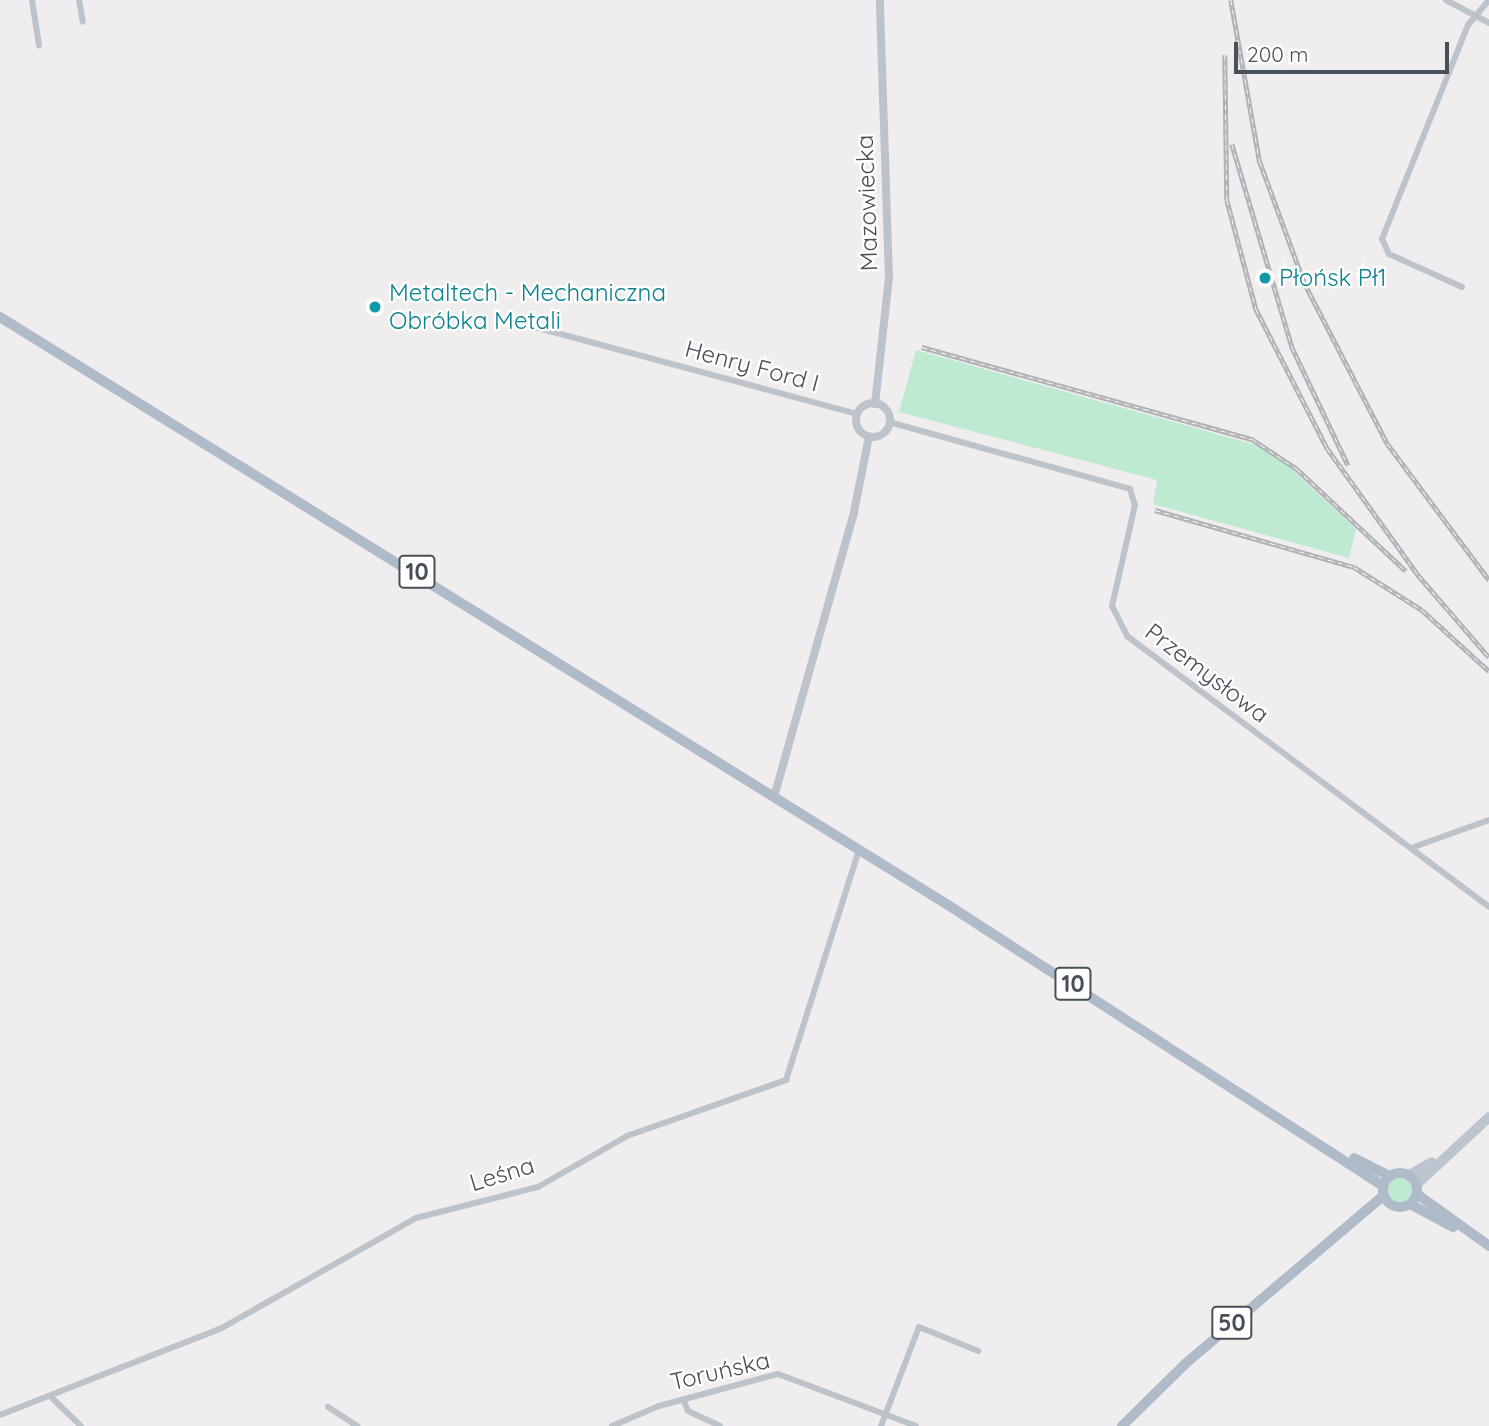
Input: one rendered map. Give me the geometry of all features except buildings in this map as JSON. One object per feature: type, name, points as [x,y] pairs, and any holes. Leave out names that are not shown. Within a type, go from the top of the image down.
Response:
[{"type":"main road","name":"10","points":[[0,317],[106,377],[1320,1140],[1385,1186],[1392,1205]]},
{"type":"main road","points":[[1392,1205],[1413,1189],[1441,1156],[1489,1117]]},
{"type":"main road","points":[[1385,1186],[1413,1189],[1486,1244]]},
{"type":"main road","name":"50","points":[[1351,1229],[1385,1186]]},
{"type":"main road","name":"50","points":[[1122,1426],[1229,1326],[1351,1229],[1392,1205]]},
{"type":"street","points":[[32,0],[39,45]]},
{"type":"street","points":[[79,0],[83,22]]},
{"type":"street","name":"Mazowiecka","points":[[875,404],[889,269],[880,0]]},
{"type":"street","points":[[1446,0],[1489,23]]},
{"type":"street","points":[[1462,287],[1389,254],[1382,239],[1468,24],[1478,18],[1489,0]]},
{"type":"street","name":"Henry Ford I","points":[[516,322],[857,414]]},
{"type":"street","points":[[875,404],[889,422],[880,435],[869,436],[859,431],[857,414],[875,404]]},
{"type":"street","name":"Przemysłowa","points":[[889,422],[1130,489],[1135,505],[1112,606],[1126,636],[1489,907]]},
{"type":"street","points":[[774,797],[854,512],[869,436]]},
{"type":"street","points":[[1411,848],[1489,820]]},
{"type":"street","name":"Leśna","points":[[52,1398],[220,1329],[397,1226],[538,1186],[627,1136],[786,1080],[859,850]]},
{"type":"street","points":[[881,1426],[919,1327],[978,1351]]},
{"type":"street","name":"Toruńska","points":[[612,1426],[683,1399],[778,1374],[916,1426]]},
{"type":"street","points":[[0,1415],[52,1398],[81,1426]]},
{"type":"street","points":[[683,1399],[688,1411],[720,1426]]},
{"type":"street","points":[[328,1407],[357,1426]]},
{"type":"green space","points":[[916,350],[1256,445],[1284,462],[1356,529],[1349,558],[1153,504],[1157,480],[899,412]]},
{"type":"green space","points":[[1400,1178],[1408,1182],[1412,1190],[1408,1198],[1400,1202],[1392,1198],[1388,1190],[1392,1182]]},
{"type":"railway","points":[[1231,0],[1260,162],[1305,284],[1387,443],[1489,580]]},
{"type":"railway","points":[[1225,55],[1227,200],[1256,309],[1327,448],[1419,576],[1489,657]]},
{"type":"railway","points":[[1232,144],[1292,347],[1348,465]]},
{"type":"railway","points":[[922,347],[1252,439],[1297,469],[1406,571]]},
{"type":"railway","points":[[1155,510],[1354,567],[1422,610],[1489,671]]},
{"type":"place","name":"Płońsk Pł1","points":[[1265,278]]},
{"type":"place","name":"Metaltech - Mechaniczna Obróbka Metali","points":[[375,307]]}]
